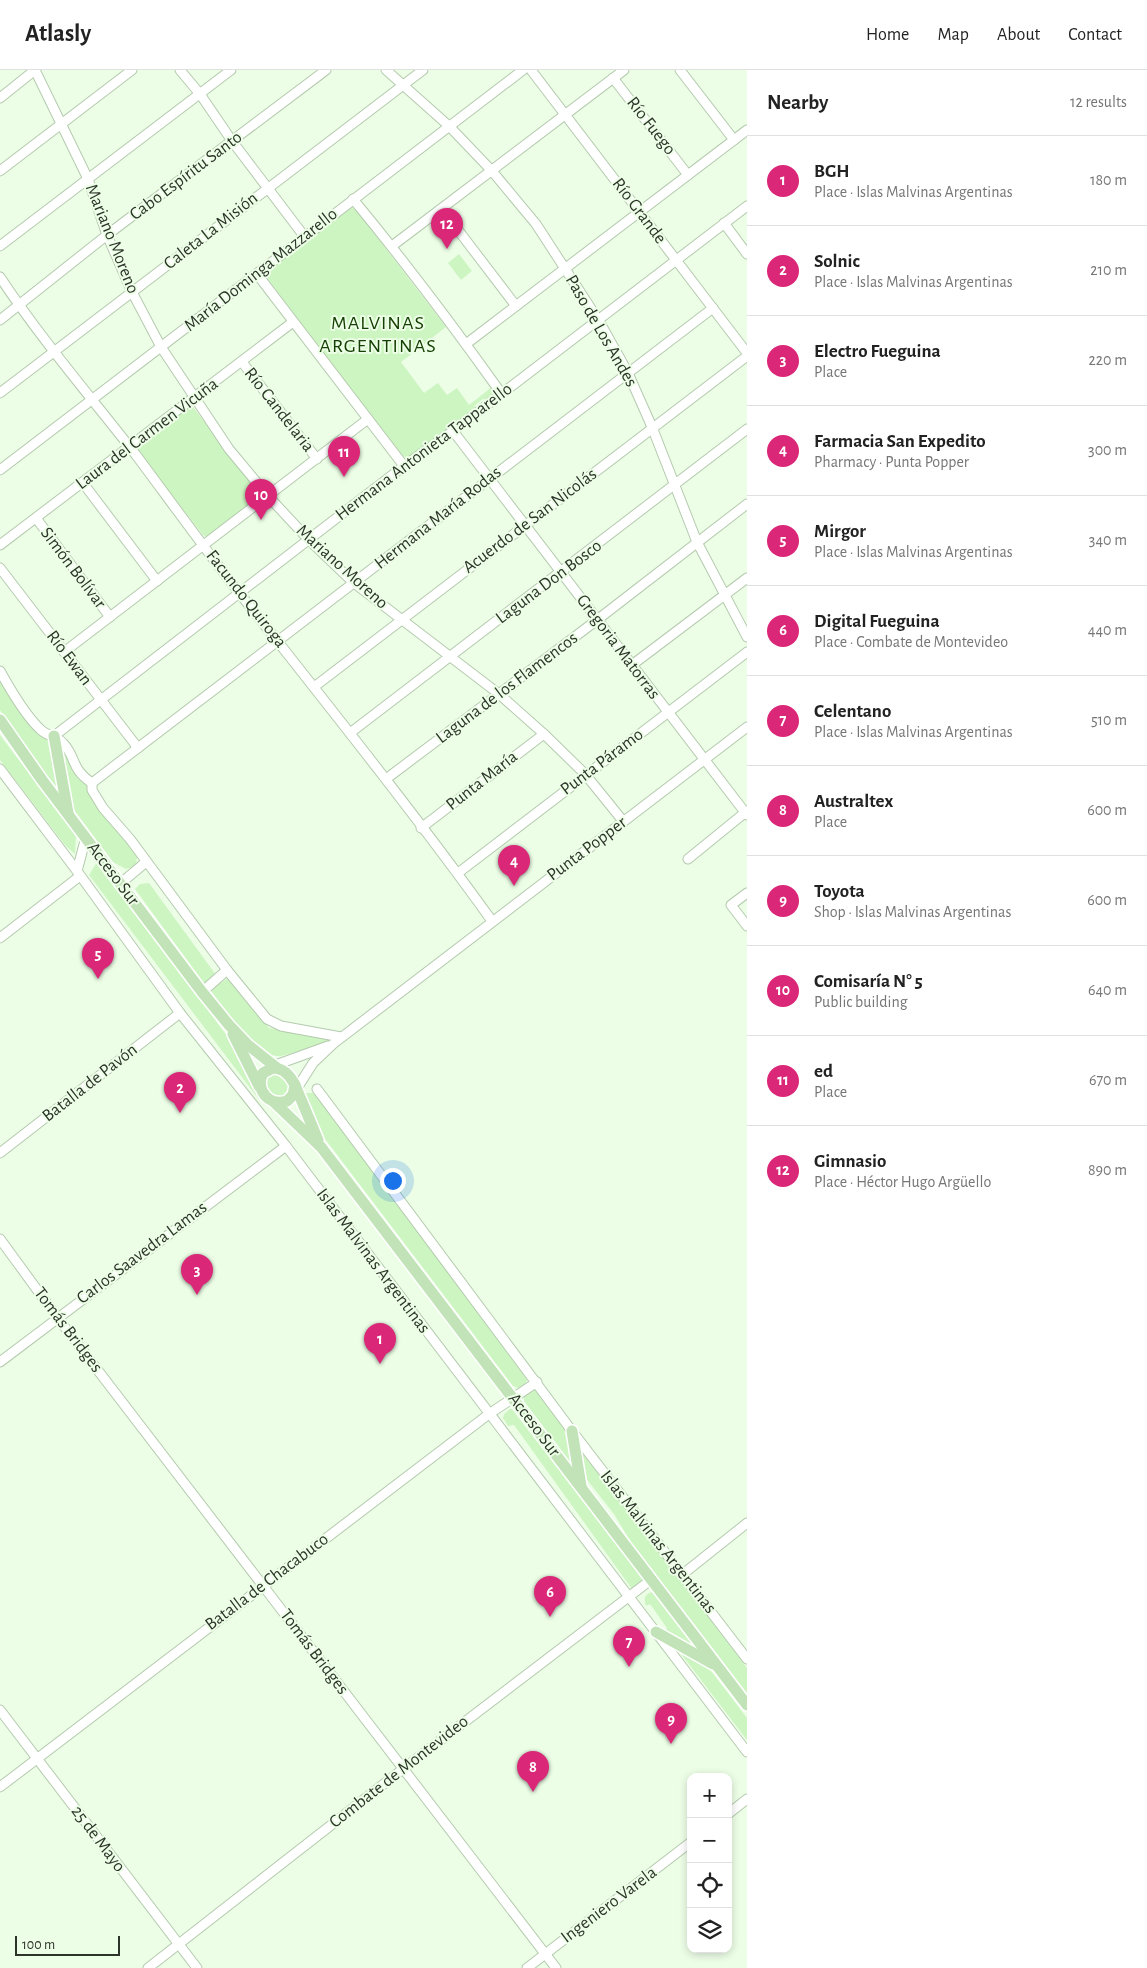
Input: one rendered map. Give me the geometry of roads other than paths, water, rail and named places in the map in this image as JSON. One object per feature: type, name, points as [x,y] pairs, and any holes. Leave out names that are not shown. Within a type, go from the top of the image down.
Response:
[{"type":"main road","name":"Acceso Sur","points":[[0,720],[68,815],[202,992],[228,1025],[273,1067]]},
{"type":"main road","points":[[54,736],[68,815]]},
{"type":"main road","name":"Acceso Sur","points":[[228,1025],[261,1089]]},
{"type":"main road","points":[[273,1067],[286,1072],[295,1090],[287,1101],[274,1102],[267,1098],[261,1089],[261,1077],[273,1067]]},
{"type":"main road","name":"Acceso Sur","points":[[295,1090],[321,1146]]},
{"type":"main road","name":"Acceso Sur","points":[[274,1102],[321,1146],[747,1705]]},
{"type":"main road","points":[[572,1431],[581,1488]]},
{"type":"main road","points":[[656,1632],[718,1667]]},
{"type":"street","points":[[0,98],[35,70]]},
{"type":"street","name":"Mariano Moreno","points":[[35,70],[88,179],[107,235],[132,292],[160,347],[229,449],[268,496],[354,583],[499,694],[585,774],[624,821]]},
{"type":"street","points":[[0,172],[132,70]]},
{"type":"street","points":[[180,70],[200,94],[232,141],[304,236]]},
{"type":"street","points":[[0,246],[231,70]]},
{"type":"street","name":"Cabo Espíritu Santo","points":[[0,320],[107,235],[326,70]]},
{"type":"street","name":"Paso de Los Andes","points":[[386,70],[449,126],[492,171],[536,224],[599,321],[628,373],[697,542],[747,637]]},
{"type":"street","name":"Caleta La Misión","points":[[0,393],[423,70]]},
{"type":"street","name":"María Dominga Mazzarello","points":[[0,470],[522,70]]},
{"type":"street","name":"Río Grande","points":[[531,70],[747,355]]},
{"type":"street","points":[[392,246],[442,210],[624,70]]},
{"type":"street","points":[[680,70],[734,140]]},
{"type":"street","name":"Río Fuego","points":[[613,78],[688,175]]},
{"type":"street","points":[[466,344],[747,130]]},
{"type":"street","points":[[353,199],[392,246],[501,393]]},
{"type":"street","name":"Hermana Antonieta Tapparello","points":[[54,736],[404,466],[454,431],[501,393],[599,321],[747,206]]},
{"type":"street","points":[[442,210],[516,306]]},
{"type":"street","points":[[724,224],[747,254]]},
{"type":"street","points":[[257,274],[404,466]]},
{"type":"street","name":"Facundo Quiroga","points":[[0,277],[19,306],[54,352],[130,447],[240,594],[350,733],[492,921]]},
{"type":"street","name":"Hermana María Rodas","points":[[92,783],[713,308]]},
{"type":"street","name":"Laura del Carmen Vicuña","points":[[0,545],[293,322]]},
{"type":"street","name":"Acuerdo de San Nicolás","points":[[314,687],[747,355]]},
{"type":"street","name":"Río Candelaria","points":[[242,362],[317,459]]},
{"type":"street","points":[[64,652],[368,419]]},
{"type":"street","name":"Laguna Don Bosco","points":[[350,733],[747,429]]},
{"type":"street","name":"Gregoria Matorras","points":[[454,431],[746,813]]},
{"type":"street","points":[[83,483],[157,580]]},
{"type":"street","name":"Laguna de los Flamencos","points":[[386,780],[747,504]]},
{"type":"street","name":"Simón Bolívar","points":[[36,518],[110,617]]},
{"type":"street","name":"Río Ewan","points":[[0,568],[138,748]]},
{"type":"street","points":[[632,665],[747,578]]},
{"type":"street","name":"Punta Páramo","points":[[458,874],[585,774],[747,652]]},
{"type":"street","points":[[0,672],[41,731],[62,741],[78,772],[92,783],[94,797],[130,839],[227,970],[267,1019],[273,1023],[341,1038]]},
{"type":"street","name":"Punta Popper","points":[[295,1090],[313,1063],[333,1044],[747,727]]},
{"type":"street","name":"Punta María","points":[[421,828],[544,734]]},
{"type":"street","name":"Islas Malvinas Argentinas","points":[[0,769],[180,1013],[286,1146],[747,1752]]},
{"type":"street","points":[[688,859],[746,813]]},
{"type":"street","points":[[0,938],[78,873],[86,837]]},
{"type":"street","points":[[120,883],[146,862]]},
{"type":"street","points":[[747,893],[731,905],[747,926]]},
{"type":"street","points":[[202,992],[227,970]]},
{"type":"street","name":"Batalla de Pavón","points":[[0,1153],[180,1013]]},
{"type":"street","name":"Punta Popper","points":[[273,1067],[333,1044]]},
{"type":"street","points":[[311,1124],[305,1093],[313,1063]]},
{"type":"street","name":"Islas Malvinas Argentinas","points":[[317,1089],[572,1431],[747,1659]]},
{"type":"street","name":"Carlos Saavedra Lamas","points":[[0,1362],[286,1146]]},
{"type":"street","name":"Tomás Bridges","points":[[0,1239],[556,1968]]},
{"type":"street","name":"Batalla de Chacabuco","points":[[0,1788],[489,1414],[537,1382]]},
{"type":"street","points":[[683,1574],[747,1523]]},
{"type":"street","name":"Combate de Montevideo","points":[[148,1968],[403,1768],[652,1579]]},
{"type":"street","name":"25 de Mayo","points":[[0,1710],[197,1968]]},
{"type":"street","points":[[732,1811],[747,1799]]},
{"type":"street","name":"Ingeniero Varela","points":[[526,1968],[687,1845]]},
{"type":"place","name":"Gimnasio","points":[[447,249]]},
{"type":"place","name":"ed","points":[[344,477]]},
{"type":"place","name":"Comisaría N° 5","points":[[261,520]]},
{"type":"place","name":"Farmacia San Expedito","points":[[514,886]]},
{"type":"place","name":"Mirgor","points":[[98,979]]},
{"type":"place","name":"Solnic","points":[[180,1113]]},
{"type":"place","name":"Electro Fueguina","points":[[197,1295]]},
{"type":"place","name":"BGH","points":[[380,1364]]},
{"type":"place","name":"Digital Fueguina","points":[[550,1617]]},
{"type":"place","name":"Celentano","points":[[629,1667]]},
{"type":"place","name":"Toyota","points":[[671,1744]]},
{"type":"place","name":"Australtex","points":[[533,1792]]},
{"type":"district","name":"MALVINAS ARGENTINAS","points":[[378,334]]}]
